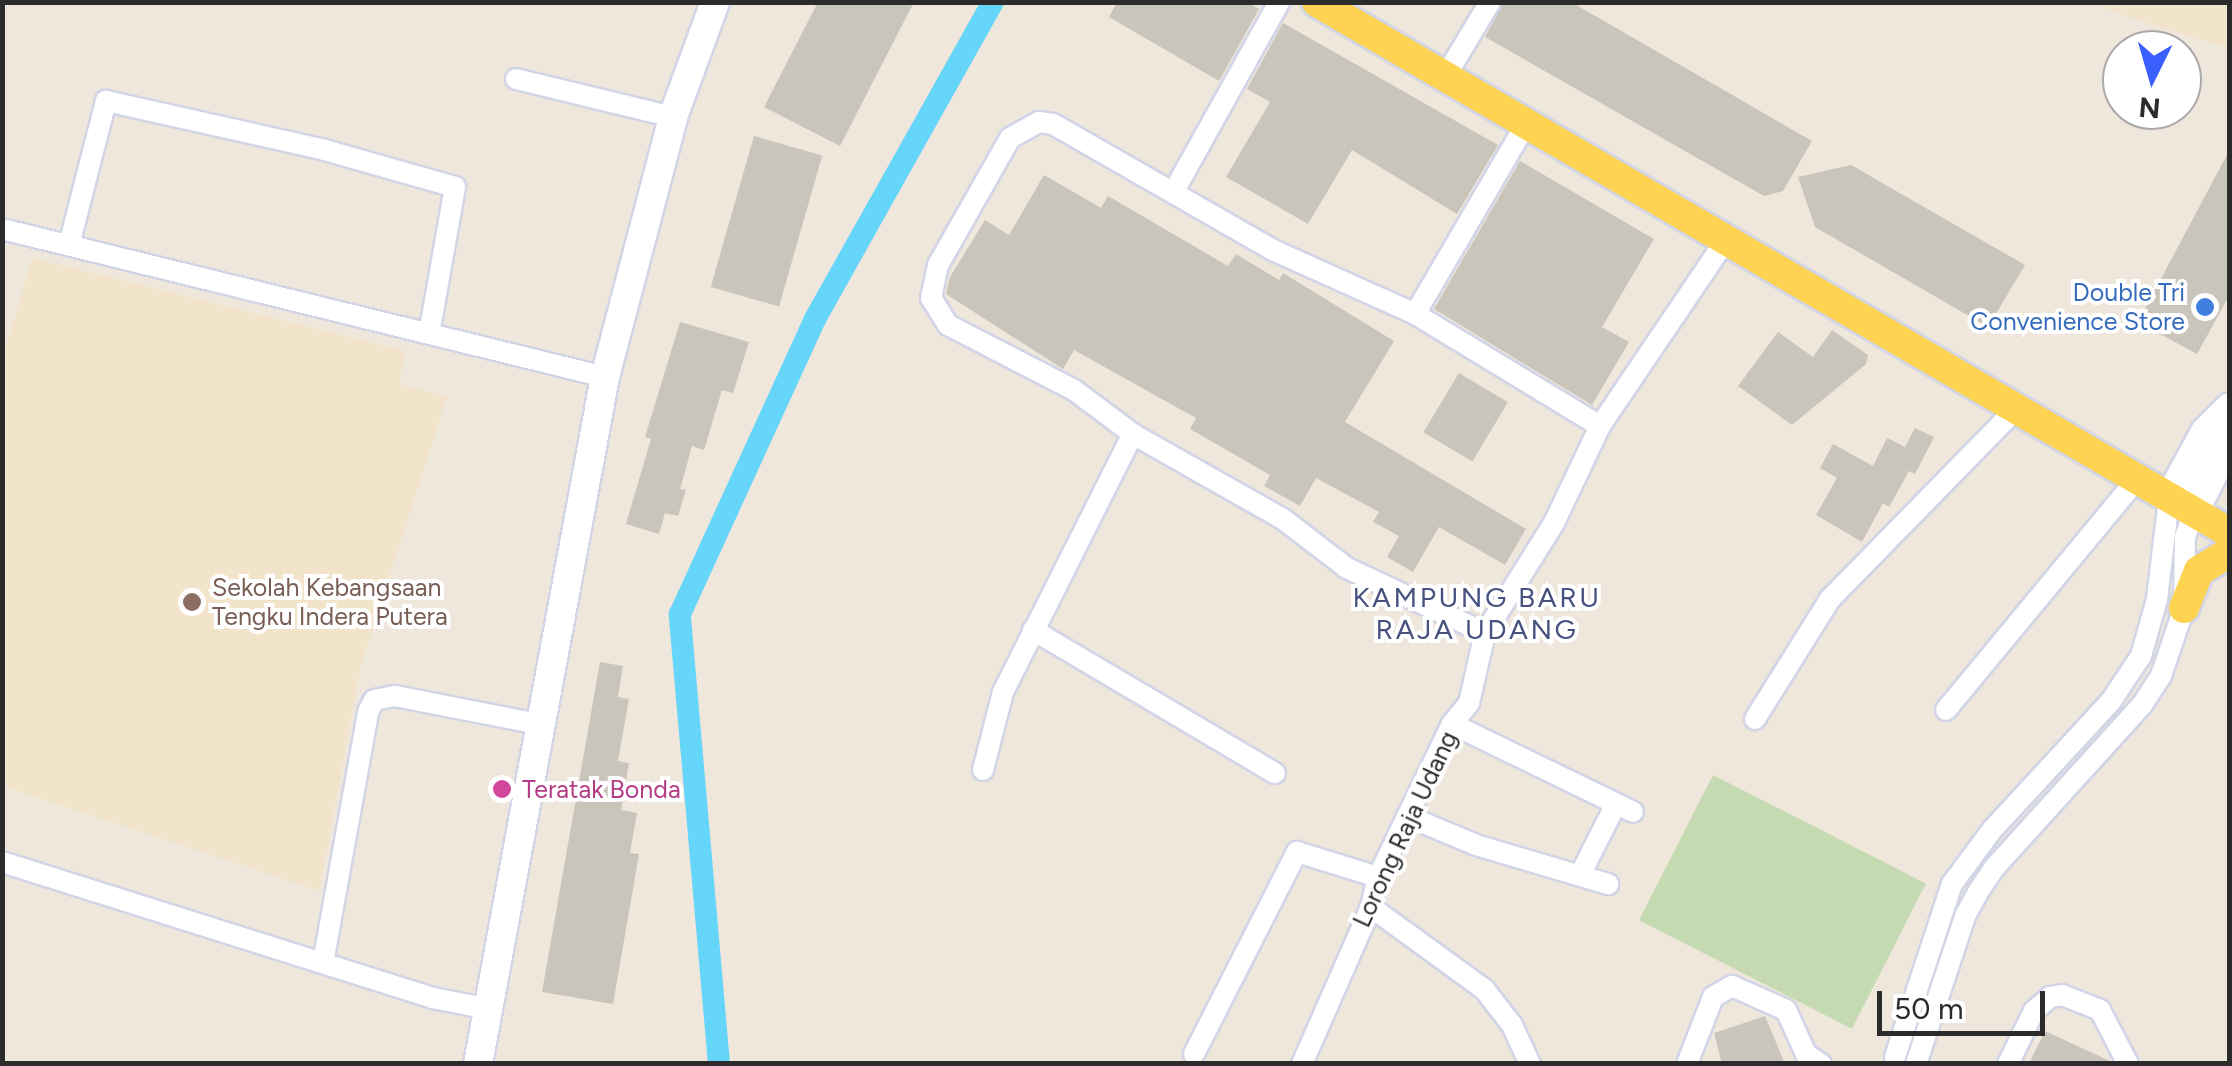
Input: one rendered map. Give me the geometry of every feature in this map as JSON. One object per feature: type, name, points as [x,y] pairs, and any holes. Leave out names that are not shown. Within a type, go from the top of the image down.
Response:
[{"type":"main road","points":[[478,1064],[605,377],[673,118],[716,2]]},
{"type":"main road","points":[[1317,2],[2230,533]]},
{"type":"main road","points":[[2182,505],[2205,432],[2230,407]]},
{"type":"main road","points":[[2182,505],[2230,441]]},
{"type":"main road","points":[[2184,608],[2200,571],[2230,552]]},
{"type":"street","points":[[1174,191],[1279,2]]},
{"type":"street","points":[[1445,77],[1490,2]]},
{"type":"street","points":[[516,79],[673,118]]},
{"type":"street","points":[[68,246],[106,101],[325,150],[454,187],[428,334]]},
{"type":"street","points":[[1485,632],[1347,568],[1283,519],[1134,434],[1074,390],[948,325],[930,298],[932,279],[1010,138],[1038,122],[1070,131],[1275,250],[1415,314],[1600,426]]},
{"type":"street","points":[[1415,314],[1526,124]]},
{"type":"street","points":[[2,229],[605,377]]},
{"type":"street","name":"Lorong Raja Udang","points":[[1302,1064],[1371,906],[1378,878],[1452,724],[1469,703],[1485,632],[1554,523],[1600,426],[1726,240]]},
{"type":"street","points":[[1755,719],[1830,599],[2016,409]]},
{"type":"street","points":[[983,770],[1003,692],[1134,434]]},
{"type":"street","points":[[1946,710],[2138,479]]},
{"type":"street","points":[[1900,1062],[1978,892],[1995,867],[2142,705],[2161,676],[2184,608],[2182,505]]},
{"type":"street","points":[[1900,1062],[1940,910],[1952,884],[1992,830],[2111,701],[2142,656],[2182,505]]},
{"type":"street","points":[[1033,630],[1276,773]]},
{"type":"street","points":[[323,963],[368,712],[374,700],[395,696],[539,724]]},
{"type":"street","points":[[1452,724],[1624,808],[1581,873]]},
{"type":"street","points":[[1407,816],[1476,844],[1608,884]]},
{"type":"street","points":[[1194,1054],[1298,852],[1378,878]]},
{"type":"street","points":[[2,862],[433,998],[489,1009]]},
{"type":"street","points":[[1371,906],[1484,989],[1512,1025],[1530,1064]]},
{"type":"street","points":[[1687,1064],[1714,998],[1725,986],[1740,987],[1786,1010],[1806,1054],[1822,1064]]},
{"type":"street","points":[[2008,1064],[2034,1010],[2050,997],[2062,995],[2100,1010],[2128,1064]]},
{"type":"shaded area","points":[[2093,3],[2229,3],[2229,48],[2202,40],[2202,30],[2171,30]]},
{"type":"shaded area","name":"Sekolah Kebangsaan Tengku Indera Putera","points":[[32,258],[405,351],[399,384],[447,397],[361,665],[319,891],[3,786],[3,358]]},
{"type":"green space","points":[[1713,775],[1926,884],[1852,1029],[1639,920]]},
{"type":"building","points":[[818,2],[914,2],[840,146],[764,107]]},
{"type":"building","points":[[1117,2],[1247,2],[1259,9],[1219,81],[1109,17]]},
{"type":"building","points":[[1504,2],[1571,2],[1812,141],[1783,191],[1764,196],[1485,37]]},
{"type":"building","points":[[1283,23],[1498,145],[1457,214],[1352,150],[1308,224],[1226,177],[1270,102],[1247,89]]},
{"type":"building","points":[[754,136],[822,156],[779,306],[711,287]]},
{"type":"building","points":[[2230,149],[2230,294],[2197,354],[2138,322]]},
{"type":"building","points":[[1520,161],[1654,239],[1602,327],[1629,342],[1592,405],[1434,309]]},
{"type":"building","points":[[1851,165],[2025,265],[1988,327],[1815,227],[1798,177]]},
{"type":"building","points":[[1044,175],[1101,208],[1108,196],[1228,266],[1236,254],[1279,280],[1283,273],[1394,341],[1345,422],[1526,529],[1505,565],[1439,527],[1413,572],[1387,557],[1399,536],[1373,522],[1379,512],[1316,478],[1300,506],[1264,486],[1270,475],[1190,429],[1196,418],[1074,350],[1063,369],[946,294],[950,277],[985,220],[1009,235]]},
{"type":"building","points":[[680,322],[749,342],[733,393],[722,390],[704,450],[692,446],[680,489],[686,490],[678,516],[665,513],[659,534],[626,524],[651,439],[645,437]]},
{"type":"building","points":[[1832,330],[1868,355],[1866,364],[1792,425],[1738,386],[1778,332],[1813,357]]},
{"type":"building","points":[[1459,373],[1508,402],[1472,462],[1423,432]]},
{"type":"building","points":[[1915,428],[1934,437],[1915,474],[1909,471],[1889,507],[1883,503],[1862,542],[1816,515],[1837,478],[1820,468],[1833,444],[1873,466],[1887,438],[1905,447]]},
{"type":"building","points":[[600,662],[623,666],[618,697],[629,699],[618,761],[629,763],[621,810],[637,813],[630,853],[639,854],[613,1004],[542,992]]},
{"type":"building","points":[[1765,1016],[1785,1064],[1722,1064],[1714,1033]]},
{"type":"building","points":[[2045,1031],[2112,1062],[2112,1064],[2029,1064]]},
{"type":"waterway","points":[[719,1064],[680,614],[815,319],[993,2]]},
{"type":"place","name":"Double Tri Convenience Store","points":[[2205,307]]},
{"type":"place","name":"Sekolah Kebangsaan Tengku Indera Putera","points":[[192,602]]},
{"type":"place","name":"Teratak Bonda","points":[[502,789]]},
{"type":"district","name":"KAMPUNG BARU RAJA UDANG","points":[[1477,613]]}]
